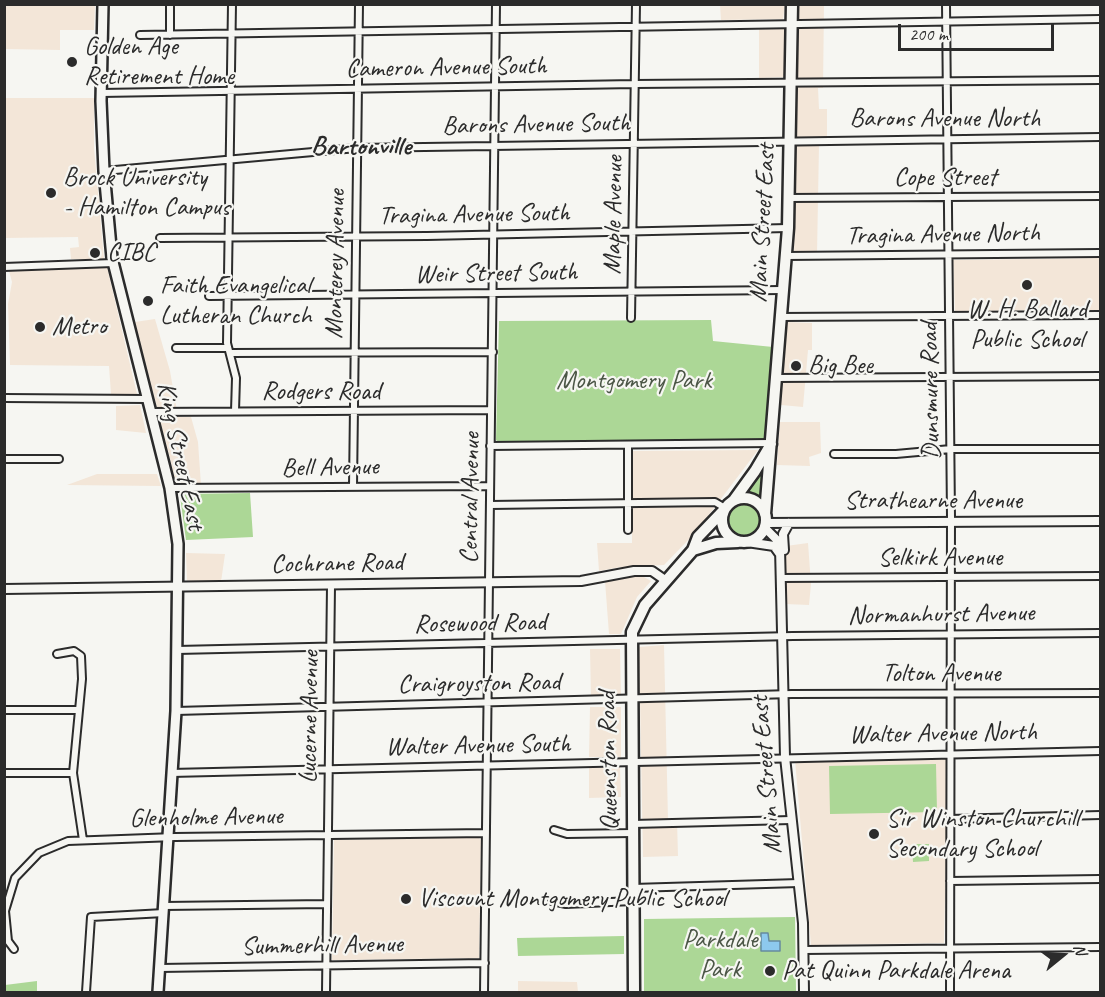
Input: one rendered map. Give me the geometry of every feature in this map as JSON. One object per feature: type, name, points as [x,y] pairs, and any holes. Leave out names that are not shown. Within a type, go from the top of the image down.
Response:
[{"type":"main road","name":"King Street East","points":[[103,4],[101,93],[104,171],[113,263],[170,488],[178,544],[176,711],[158,993]]},
{"type":"main road","name":"Main Street East","points":[[765,522],[788,228],[792,4]]},
{"type":"main road","name":"Main Street East","points":[[734,500],[755,471],[771,443]]},
{"type":"main road","points":[[693,550],[716,543],[743,542],[758,538],[765,522],[754,500],[742,498],[734,500],[724,510],[722,527],[728,537],[743,542]]},
{"type":"main road","name":"Queenston Road","points":[[634,993],[631,641],[638,614],[693,550],[698,537],[724,510]]},
{"type":"street","points":[[170,4],[170,35]]},
{"type":"street","points":[[232,4],[228,296],[229,351],[236,378],[235,411]]},
{"type":"street","name":"Monterey Avenue","points":[[352,487],[359,4]]},
{"type":"street","name":"Central Avenue","points":[[484,993],[489,703],[490,446],[495,294],[496,4]]},
{"type":"street","name":"Maple Avenue","points":[[631,318],[636,4]]},
{"type":"street","name":"Dunsmure Road","points":[[945,4],[951,449],[950,993]]},
{"type":"street","points":[[140,35],[1101,19]]},
{"type":"street","name":"Cameron Avenue South","points":[[101,93],[635,84],[1101,80]]},
{"type":"street","name":"Barons Avenue North","points":[[790,140],[1101,138]]},
{"type":"street","name":"Barons Avenue South","points":[[104,171],[357,148],[790,140]]},
{"type":"street","name":"Cope Street","points":[[789,198],[1101,196]]},
{"type":"street","name":"Tragina Avenue South","points":[[160,238],[356,237],[788,228]]},
{"type":"street","name":"Tragina Avenue North","points":[[786,256],[1101,253]]},
{"type":"street","points":[[4,267],[113,263]]},
{"type":"street","name":"Weir Street South","points":[[209,296],[782,290]]},
{"type":"street","points":[[780,317],[1101,315]]},
{"type":"street","points":[[176,348],[229,351],[493,352]]},
{"type":"street","points":[[776,378],[1101,376]]},
{"type":"street","points":[[4,398],[147,399]]},
{"type":"street","name":"Rodgers Road","points":[[151,412],[491,410]]},
{"type":"street","points":[[490,446],[771,443]]},
{"type":"street","points":[[628,445],[628,530]]},
{"type":"street","points":[[834,454],[897,454],[920,449],[1101,449]]},
{"type":"street","points":[[4,459],[59,459]]},
{"type":"street","name":"Bell Avenue","points":[[170,488],[490,486]]},
{"type":"street","points":[[490,505],[715,502],[724,510]]},
{"type":"street","name":"Strathearne Avenue","points":[[765,522],[1101,521]]},
{"type":"street","name":"Main Street East","points":[[765,522],[778,543],[781,578],[785,757],[799,883],[804,950],[804,993]]},
{"type":"street","points":[[779,558],[784,550],[784,531],[789,523]]},
{"type":"street","points":[[743,542],[774,546],[779,558]]},
{"type":"street","name":"Cochrane Road","points":[[4,589],[580,581],[634,571],[652,571],[665,580]]},
{"type":"street","name":"Selkirk Avenue","points":[[781,578],[1101,576]]},
{"type":"street","name":"Lucerne Avenue","points":[[326,993],[331,586]]},
{"type":"street","name":"Normanhurst Avenue","points":[[783,638],[1101,633]]},
{"type":"street","name":"Rosewood Road","points":[[177,650],[330,645],[783,638]]},
{"type":"street","points":[[57,654],[74,651],[81,656],[82,679],[77,710],[73,773],[83,840]]},
{"type":"street","name":"Tolton Avenue","points":[[783,696],[1101,693]]},
{"type":"street","name":"Craigroyston Road","points":[[176,711],[783,696]]},
{"type":"street","points":[[4,710],[77,710]]},
{"type":"street","name":"Walter Avenue North","points":[[785,757],[1101,751]]},
{"type":"street","name":"Walter Avenue South","points":[[171,773],[785,757]]},
{"type":"street","points":[[4,773],[73,773]]},
{"type":"street","points":[[950,819],[1101,814]]},
{"type":"street","points":[[554,830],[567,834],[632,828],[791,820]]},
{"type":"street","name":"Glenholme Avenue","points":[[14,949],[8,941],[5,910],[15,878],[31,859],[48,847],[83,840],[486,833]]},
{"type":"street","points":[[950,881],[1101,879]]},
{"type":"street","points":[[633,888],[799,883]]},
{"type":"street","points":[[552,901],[566,903],[633,901]]},
{"type":"street","points":[[86,993],[91,917],[164,910],[327,904]]},
{"type":"street","points":[[804,950],[1101,947]]},
{"type":"street","name":"Summerhill Avenue","points":[[160,968],[485,963]]},
{"type":"shaded area","points":[[5,5],[95,5],[94,30],[60,30],[60,50],[5,49]]},
{"type":"shaded area","points":[[720,5],[785,5],[783,19],[721,20]]},
{"type":"shaded area","points":[[799,5],[824,5],[823,88],[818,88],[819,109],[827,109],[827,145],[819,145],[817,254],[794,254]]},
{"type":"shaded area","points":[[759,28],[784,28],[784,77],[759,78]]},
{"type":"shaded area","name":"Brock University - Hamilton Campus","points":[[5,98],[94,98],[94,148],[104,259],[71,259],[70,248],[79,247],[78,237],[5,238]]},
{"type":"shaded area","name":"W. H. Ballard Public School","points":[[1100,258],[1100,310],[955,311],[953,260]]},
{"type":"shaded area","points":[[107,267],[137,394],[111,394],[109,366],[10,365],[8,304],[12,282],[9,271]]},
{"type":"shaded area","points":[[155,319],[170,371],[178,417],[191,417],[198,442],[201,485],[177,486],[135,322]]},
{"type":"shaded area","points":[[787,322],[812,323],[812,350],[808,350],[803,407],[781,405]]},
{"type":"shaded area","points":[[140,405],[146,433],[116,430],[116,406]]},
{"type":"shaded area","points":[[780,422],[820,422],[821,453],[809,457],[810,466],[777,465]]},
{"type":"shaded area","points":[[758,450],[695,533],[664,565],[621,567],[599,571],[597,543],[632,543],[632,451]]},
{"type":"shaded area","points":[[97,474],[157,474],[161,486],[67,485]]},
{"type":"shaded area","points":[[808,543],[811,584],[809,605],[785,604],[786,546]]},
{"type":"shaded area","points":[[186,553],[225,554],[221,582],[187,581]]},
{"type":"shaded area","points":[[631,576],[644,577],[651,581],[637,597],[621,634],[609,634],[605,581]]},
{"type":"shaded area","points":[[664,645],[668,820],[677,820],[678,856],[643,857],[639,647]]},
{"type":"shaded area","points":[[590,649],[620,649],[621,696],[591,698]]},
{"type":"shaded area","points":[[590,707],[621,707],[621,757],[589,757]]},
{"type":"shaded area","name":"Sir Winston Churchill Secondary School","points":[[948,759],[944,943],[811,945],[795,760]]},
{"type":"shaded area","points":[[620,767],[621,797],[589,798],[589,768]]},
{"type":"shaded area","name":"Viscount Montgomery Public School","points":[[478,837],[481,840],[479,958],[332,960],[334,840]]},
{"type":"shaded area","points":[[518,981],[577,982],[578,992],[518,992]]},
{"type":"green space","name":"Montgomery Park","points":[[711,320],[713,341],[773,347],[765,441],[500,443],[496,440],[499,321]]},
{"type":"green space","points":[[764,468],[762,499],[747,491]]},
{"type":"green space","points":[[250,493],[253,537],[186,540],[180,496],[184,494]]},
{"type":"green space","points":[[744,501],[757,507],[763,520],[757,533],[744,539],[731,533],[725,520],[731,507]]},
{"type":"green space","points":[[936,764],[937,812],[830,814],[829,766]]},
{"type":"green space","points":[[912,844],[929,844],[929,861],[913,862]]},
{"type":"green space","name":"Parkdale Park","points":[[795,917],[796,992],[644,992],[644,919]]},
{"type":"green space","points":[[624,936],[624,954],[518,956],[517,938]]},
{"type":"green space","points":[[37,981],[37,992],[5,992],[5,985]]},
{"type":"water","points":[[761,933],[768,933],[769,941],[780,941],[780,951],[761,951]]},
{"type":"place","name":"Golden Age Retirement Home","points":[[72,62]]},
{"type":"place","name":"Brock University - Hamilton Campus","points":[[51,193]]},
{"type":"place","name":"CIBC","points":[[95,253]]},
{"type":"place","name":"W. H. Ballard Public School","points":[[1027,285]]},
{"type":"place","name":"Faith Evangelical Lutheran Church","points":[[148,301]]},
{"type":"place","name":"Metro","points":[[40,327]]},
{"type":"place","name":"Big Bee","points":[[796,366]]},
{"type":"place","name":"Sir Winston Churchill Secondary School","points":[[874,834]]},
{"type":"place","name":"Viscount Montgomery Public School","points":[[406,899]]},
{"type":"place","name":"Pat Quinn Parkdale Arena","points":[[770,971]]},
{"type":"district","name":"Bartonville","points":[[361,147]]}]
